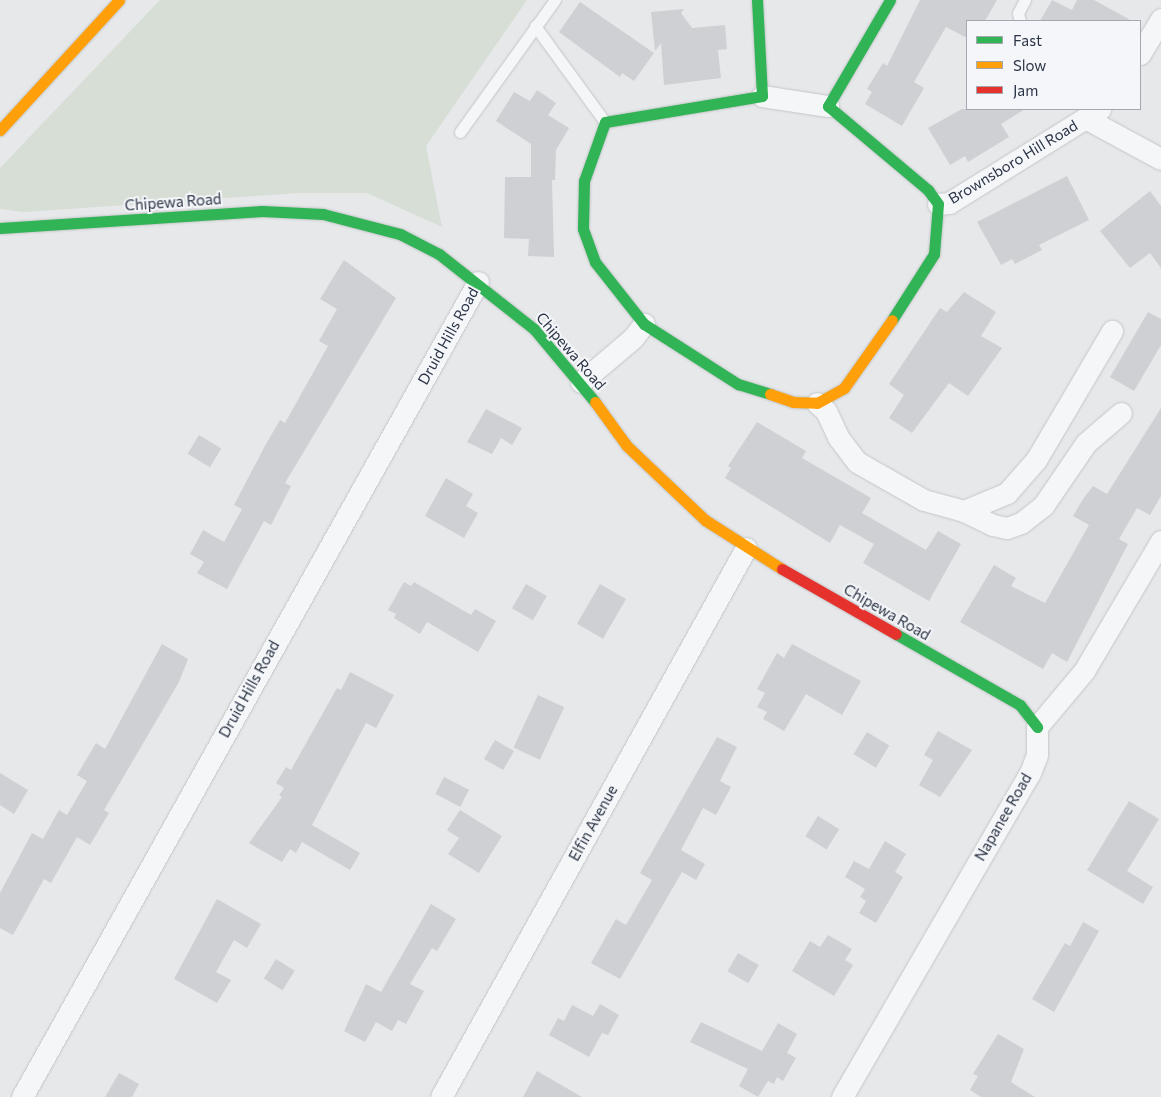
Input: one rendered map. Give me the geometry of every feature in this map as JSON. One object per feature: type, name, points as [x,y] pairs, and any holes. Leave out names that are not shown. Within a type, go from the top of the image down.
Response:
[{"type":"street","points":[[0,130],[120,0]]},
{"type":"street","points":[[757,0],[762,96]]},
{"type":"street","points":[[890,0],[828,106],[762,96],[605,122],[584,181],[583,229],[595,262],[644,324],[738,384],[793,402],[817,403],[826,411],[838,437],[857,462],[924,500],[964,511],[993,525],[1007,528],[1021,523],[1042,506],[1086,443],[1121,413]]},
{"type":"street","points":[[1141,52],[1161,19]]},
{"type":"street","name":"Brownsboro Hill Road","points":[[828,106],[938,204],[950,203],[1088,112],[1161,159]]},
{"type":"street","name":"Brownsboro Hill Road","points":[[817,403],[844,388],[877,345],[934,254],[938,204]]},
{"type":"street","name":"Chipewa Road","points":[[0,228],[262,211],[323,214],[400,234],[439,254],[478,282],[534,328],[581,382],[627,446],[673,492],[746,548],[1020,706],[1037,727]]},
{"type":"street","name":"Druid Hills Road","points":[[22,1097],[478,282]]},
{"type":"street","points":[[581,382],[633,338],[644,324]]},
{"type":"street","points":[[964,511],[1007,493],[1036,460],[1112,330]]},
{"type":"street","points":[[1037,727],[1084,671],[1161,541]]},
{"type":"street","name":"Elfin Avenue","points":[[441,1097],[746,548]]},
{"type":"street","name":"Napanee Road","points":[[842,1097],[1030,773],[1037,755],[1037,727]]},
{"type":"lane","points":[[460,132],[555,0]]},
{"type":"lane","points":[[1020,20],[1018,13],[1025,0]]},
{"type":"lane","points":[[535,26],[605,122]]},
{"type":"shaded area","points":[[160,0],[527,0],[426,146],[442,227],[367,193],[299,193],[24,212],[0,209],[0,168]]},
{"type":"building","points":[[920,0],[997,0],[986,20],[966,20],[966,37],[946,27],[914,82],[924,88],[902,126],[865,104],[872,92],[867,89],[883,63],[887,66]]},
{"type":"building","points":[[1052,0],[1072,10],[1077,0],[1094,0],[1130,20],[1041,20]]},
{"type":"building","points":[[580,2],[654,53],[634,81],[622,73],[620,77],[559,32]]},
{"type":"building","points":[[684,9],[681,13],[692,28],[725,25],[727,49],[718,50],[721,78],[664,85],[661,43],[655,51],[651,12]]},
{"type":"building","points":[[537,90],[556,103],[548,115],[569,128],[556,150],[555,180],[552,180],[554,257],[528,256],[529,239],[504,238],[505,177],[531,177],[531,144],[496,121],[514,92],[530,101]]},
{"type":"building","points":[[962,109],[1023,110],[1001,124],[1009,137],[968,162],[965,156],[950,165],[928,128]]},
{"type":"building","points":[[1067,176],[1089,220],[1039,245],[1042,250],[1015,264],[1012,259],[1001,265],[977,222]]},
{"type":"building","points":[[1150,191],[1161,206],[1161,268],[1150,253],[1130,268],[1100,231]]},
{"type":"building","points":[[344,260],[396,298],[285,483],[291,486],[271,525],[264,521],[227,589],[197,573],[204,562],[190,554],[203,530],[224,542],[242,509],[234,505],[266,444],[280,420],[285,423],[328,346],[319,341],[337,309],[320,299]]},
{"type":"building","points":[[964,292],[996,312],[981,336],[1002,348],[968,396],[949,383],[912,433],[889,418],[904,395],[889,384],[940,308],[947,312]]},
{"type":"building","points":[[1148,312],[1161,319],[1161,345],[1134,391],[1110,377]]},
{"type":"building","points":[[1161,408],[1161,496],[1150,515],[1137,508],[1119,539],[1128,544],[1067,662],[1052,653],[1043,669],[960,622],[994,565],[1016,578],[1011,586],[1045,603],[1089,525],[1073,516],[1083,499],[1093,486],[1107,494]]},
{"type":"building","points":[[486,409],[522,428],[512,445],[501,438],[492,454],[467,442]]},
{"type":"building","points":[[757,422],[806,451],[802,458],[871,498],[862,513],[926,550],[938,531],[961,544],[929,601],[863,563],[874,544],[840,525],[830,543],[725,478],[731,468],[728,466]]},
{"type":"building","points":[[199,435],[221,448],[210,467],[188,454]]},
{"type":"building","points":[[446,478],[473,494],[466,506],[478,513],[464,538],[425,516]]},
{"type":"building","points":[[404,582],[411,586],[414,582],[471,615],[475,609],[496,621],[478,652],[427,622],[420,634],[394,618],[396,614],[388,610]]},
{"type":"building","points":[[526,584],[547,596],[533,620],[512,608]]},
{"type":"building","points":[[600,584],[626,599],[603,639],[577,624]]},
{"type":"building","points":[[162,644],[188,659],[179,682],[104,810],[109,813],[90,845],[77,837],[51,883],[44,879],[13,935],[0,928],[0,893],[32,833],[43,839],[59,810],[67,815],[87,781],[77,775],[96,743],[105,749]]},
{"type":"building","points":[[792,644],[861,681],[842,715],[806,694],[784,731],[763,719],[767,712],[757,707],[765,693],[757,689],[777,653],[784,658]]},
{"type":"building","points":[[350,672],[394,695],[376,728],[366,723],[312,825],[360,853],[350,870],[302,842],[296,853],[290,849],[282,862],[249,843],[282,797],[279,795],[284,788],[276,783],[286,767],[291,770],[337,688],[341,690]]},
{"type":"building","points":[[538,695],[564,707],[540,760],[513,748]]},
{"type":"building","points":[[938,731],[972,750],[940,797],[919,785],[933,760],[924,755]]},
{"type":"building","points":[[867,732],[889,745],[876,768],[854,754]]},
{"type":"building","points":[[717,737],[737,747],[720,781],[731,787],[716,815],[703,808],[681,850],[705,864],[696,880],[682,872],[620,979],[591,963],[616,919],[626,925],[652,880],[640,873]]},
{"type":"building","points":[[495,740],[514,751],[503,770],[484,759]]},
{"type":"building","points":[[0,773],[28,790],[14,814],[0,805]]},
{"type":"building","points":[[444,777],[469,790],[460,807],[435,794]]},
{"type":"building","points":[[1129,801],[1159,819],[1127,871],[1153,887],[1143,904],[1087,870]]},
{"type":"building","points":[[460,810],[502,836],[479,873],[448,854],[459,838],[447,830]]},
{"type":"building","points":[[818,816],[839,829],[826,850],[805,836]]},
{"type":"building","points":[[885,841],[906,854],[895,872],[903,877],[876,923],[859,913],[866,901],[860,897],[865,889],[845,877],[854,861],[869,869]]},
{"type":"building","points":[[217,899],[261,924],[247,948],[234,940],[216,972],[231,980],[217,1003],[174,979]]},
{"type":"building","points":[[431,904],[456,919],[437,951],[432,948],[410,984],[424,991],[406,1024],[398,1020],[392,1031],[376,1022],[365,1042],[344,1031],[366,984],[381,992]]},
{"type":"building","points":[[1083,922],[1099,931],[1054,1012],[1032,999],[1065,943],[1070,946]]},
{"type":"building","points":[[828,935],[852,949],[845,960],[853,965],[834,996],[792,971],[810,941],[820,947]]},
{"type":"building","points":[[738,953],[759,965],[748,983],[728,971]]},
{"type":"building","points":[[276,959],[295,971],[282,990],[264,979]]},
{"type":"building","points":[[600,1004],[619,1015],[608,1035],[602,1033],[589,1057],[549,1035],[558,1018],[564,1021],[572,1005],[593,1016]]},
{"type":"building","points":[[701,1022],[762,1051],[778,1023],[797,1034],[787,1053],[796,1058],[783,1081],[777,1077],[774,1084],[768,1081],[758,1097],[739,1086],[748,1069],[690,1042]]},
{"type":"building","points":[[998,1034],[1024,1049],[1011,1082],[1035,1097],[981,1097],[970,1090],[978,1076],[973,1074]]},
{"type":"building","points":[[537,1071],[582,1097],[523,1097]]},
{"type":"building","points":[[119,1073],[139,1084],[132,1097],[105,1097]]},
{"type":"traffic: fast","points":[[757,0],[762,96],[605,122],[584,181],[583,229],[595,262],[644,324],[738,384],[770,394]]},
{"type":"traffic: fast","points":[[890,0],[828,106],[928,190],[938,204],[934,254],[892,320]]},
{"type":"traffic: fast","points":[[0,228],[262,211],[323,214],[400,234],[439,254],[534,329],[595,402]]},
{"type":"traffic: fast","points":[[896,634],[1020,705],[1037,727]]},
{"type":"traffic: slow","points":[[0,130],[119,0]]},
{"type":"traffic: slow","points":[[770,394],[793,402],[817,403],[844,388],[892,320]]},
{"type":"traffic: slow","points":[[595,402],[627,446],[705,520],[782,569]]},
{"type":"traffic: jam","points":[[782,569],[896,634]]}]
